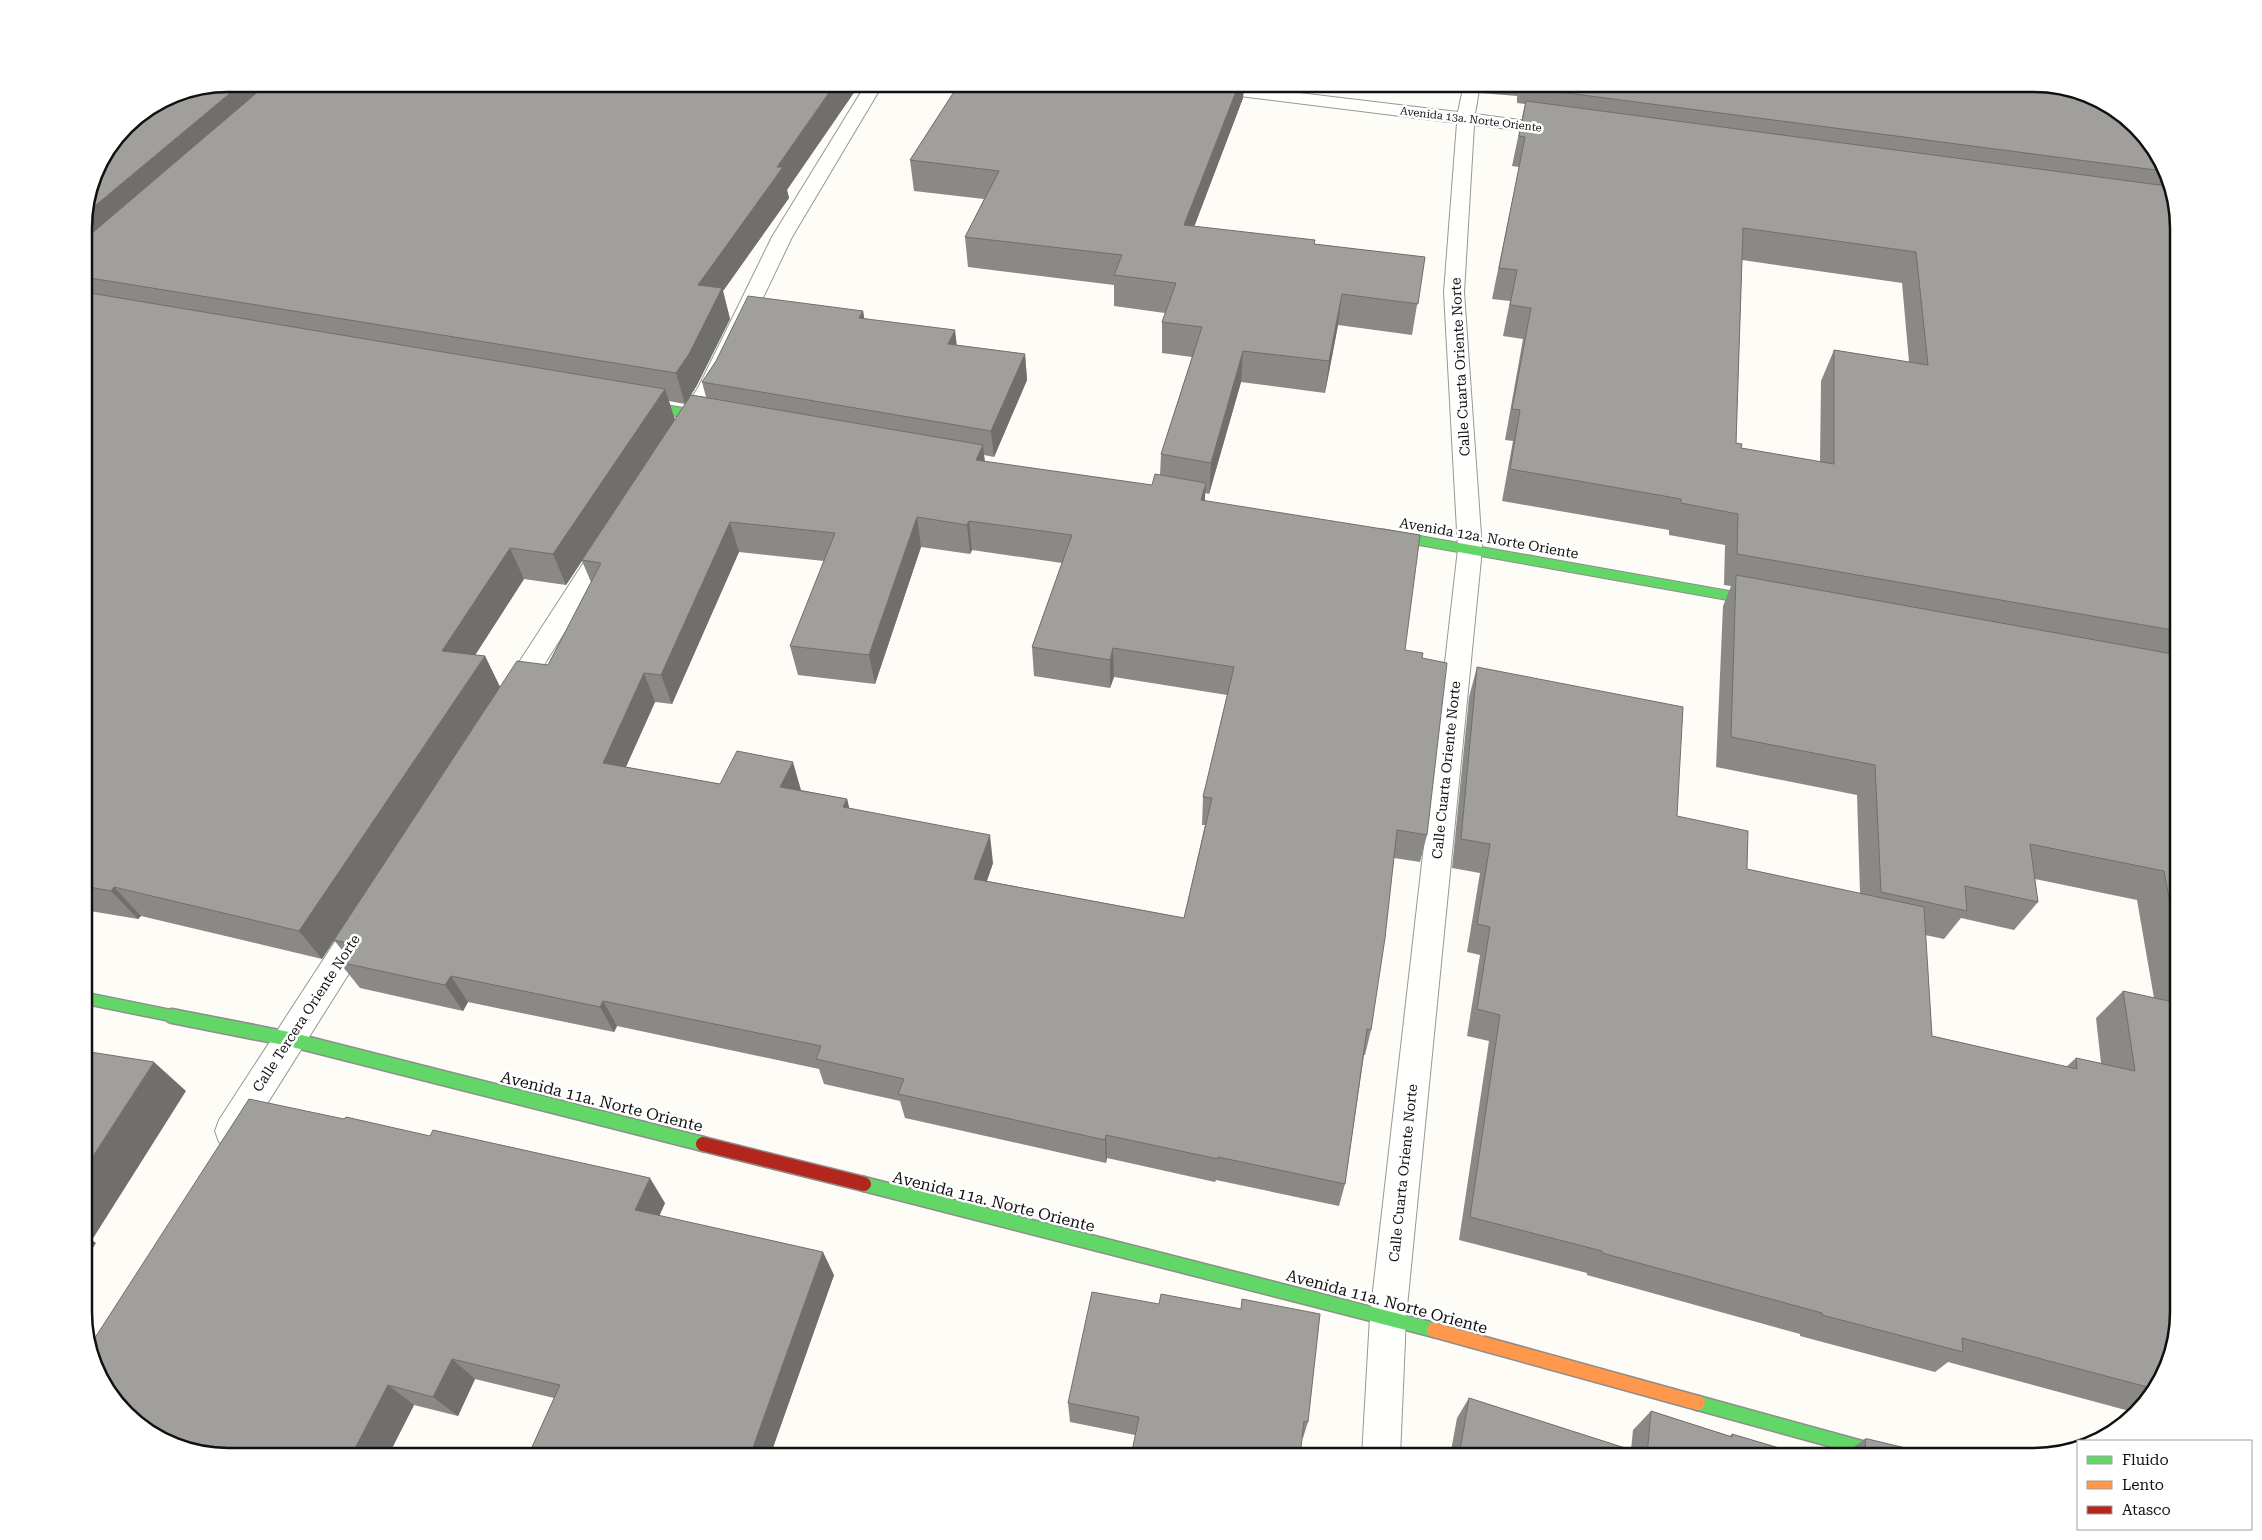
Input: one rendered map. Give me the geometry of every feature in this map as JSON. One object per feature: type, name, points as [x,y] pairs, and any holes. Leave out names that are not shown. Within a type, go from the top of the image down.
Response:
[{"type":"street","points":[[671,447],[710,386],[782,237],[869,92]]},
{"type":"street","name":"Avenida 13a. Norte Oriente","points":[[1250,92],[1574,132]]},
{"type":"street","name":"Calle Cuarta Oriente Norte","points":[[1381,1448],[1388,1317],[1470,549],[1454,292],[1466,118],[1471,92]]},
{"type":"street","points":[[624,402],[732,421]]},
{"type":"street","points":[[499,714],[623,522]]},
{"type":"street","name":"Avenida 12a. Norte Oriente","points":[[1372,532],[1780,606]]},
{"type":"street","name":"Calle Tercera Oriente Norte","points":[[220,1148],[375,906]]},
{"type":"street","name":"Avenida 11a. Norte Oriente","points":[[93,1000],[289,1039],[1388,1317],[1862,1448]]},
{"type":"building","points":[[231,92],[95,206],[106,168],[126,139],[139,126],[168,106],[184,100],[210,94]]},
{"type":"building","points":[[258,92],[829,92],[777,167],[783,167],[698,285],[722,288],[689,354],[676,373],[93,278],[93,232]]},
{"type":"building","points":[[954,92],[1236,92],[1184,225],[1315,240],[1314,244],[1425,257],[1418,304],[1342,294],[1329,361],[1243,351],[1211,463],[1161,454],[1202,327],[1162,322],[1176,283],[1114,275],[1122,255],[965,237],[999,171],[910,160]]},
{"type":"building","points":[[1560,92],[2034,92],[2052,94],[2086,103],[2109,115],[2130,132],[2151,160],[2156,170]]},
{"type":"building","points":[[1526,101],[2162,185],[2170,228],[2170,630],[1737,554],[1738,514],[1681,503],[1681,499],[1510,469],[1520,410],[1512,409],[1531,308],[1510,305],[1517,270],[1499,268],[1525,137],[1519,136]],"holes":[[[1743,228],[1916,252],[1928,365],[1834,350],[1834,464],[1741,448],[1742,444],[1736,443]]]},
{"type":"building","points":[[93,294],[665,389],[553,554],[510,548],[442,651],[485,656],[299,931],[114,887],[111,891],[93,888]]},
{"type":"building","points":[[748,296],[863,311],[859,318],[955,330],[948,344],[1025,354],[991,431],[702,382],[716,361]]},
{"type":"building","points":[[691,395],[983,445],[976,460],[1152,485],[1155,474],[1206,483],[1201,500],[1420,535],[1405,650],[1423,653],[1422,658],[1447,663],[1427,835],[1397,830],[1385,938],[1371,1030],[1367,1029],[1345,1184],[1106,1135],[1105,1140],[898,1094],[904,1079],[816,1059],[821,1046],[603,1001],[600,1007],[451,976],[445,985],[339,962],[351,944],[334,940],[517,661],[548,665],[601,563],[582,560]],"holes":[[[917,517],[967,525],[969,521],[1072,535],[1032,647],[1110,660],[1113,648],[1234,667],[1203,797],[1212,798],[1184,918],[974,879],[990,835],[843,807],[847,799],[780,787],[793,762],[737,751],[720,784],[603,763],[644,673],[661,675],[730,522],[835,533],[790,646],[869,655]]]},
{"type":"building","points":[[1736,575],[2170,654],[2170,903],[2164,871],[2030,844],[2038,902],[1965,886],[1967,911],[1881,892],[1875,765],[1731,737]]},
{"type":"building","points":[[1477,667],[1683,707],[1677,816],[1748,831],[1747,869],[1924,907],[1932,1036],[2077,1069],[2076,1058],[2135,1071],[2123,991],[2170,1001],[2170,1312],[2165,1347],[2156,1372],[2147,1387],[1962,1338],[1963,1352],[1822,1315],[1822,1313],[1602,1253],[1602,1251],[1470,1217],[1500,1015],[1477,1009],[1490,927],[1477,924],[1490,844],[1461,839]]},
{"type":"building","points":[[93,1052],[154,1062],[93,1156]]},
{"type":"building","points":[[249,1099],[344,1119],[346,1117],[430,1136],[433,1130],[650,1178],[635,1210],[823,1252],[753,1448],[532,1448],[560,1385],[452,1359],[433,1397],[388,1385],[355,1448],[228,1448],[210,1446],[193,1443],[168,1434],[132,1408],[111,1380],[103,1364],[95,1338]]},
{"type":"building","points":[[1092,1292],[1159,1304],[1161,1294],[1241,1309],[1242,1299],[1320,1314],[1308,1422],[1304,1421],[1301,1448],[1133,1448],[1139,1417],[1068,1403]]},
{"type":"building","points":[[1469,1398],[1625,1448],[1460,1448]]},
{"type":"building","points":[[1651,1411],[1732,1437],[1732,1434],[1779,1448],[1648,1448]]},
{"type":"building","points":[[1865,1439],[1906,1448],[1866,1448]]},
{"type":"traffic: fast","points":[[636,405],[717,418]]},
{"type":"traffic: fast","points":[[1383,534],[1764,602]]},
{"type":"traffic: fast","points":[[93,1000],[289,1039],[703,1144]]},
{"type":"traffic: fast","points":[[864,1184],[1434,1330]]},
{"type":"traffic: fast","points":[[1698,1403],[1862,1448]]},
{"type":"traffic: slow","points":[[1434,1330],[1698,1403]]},
{"type":"traffic: jam","points":[[703,1144],[864,1184]]}]
